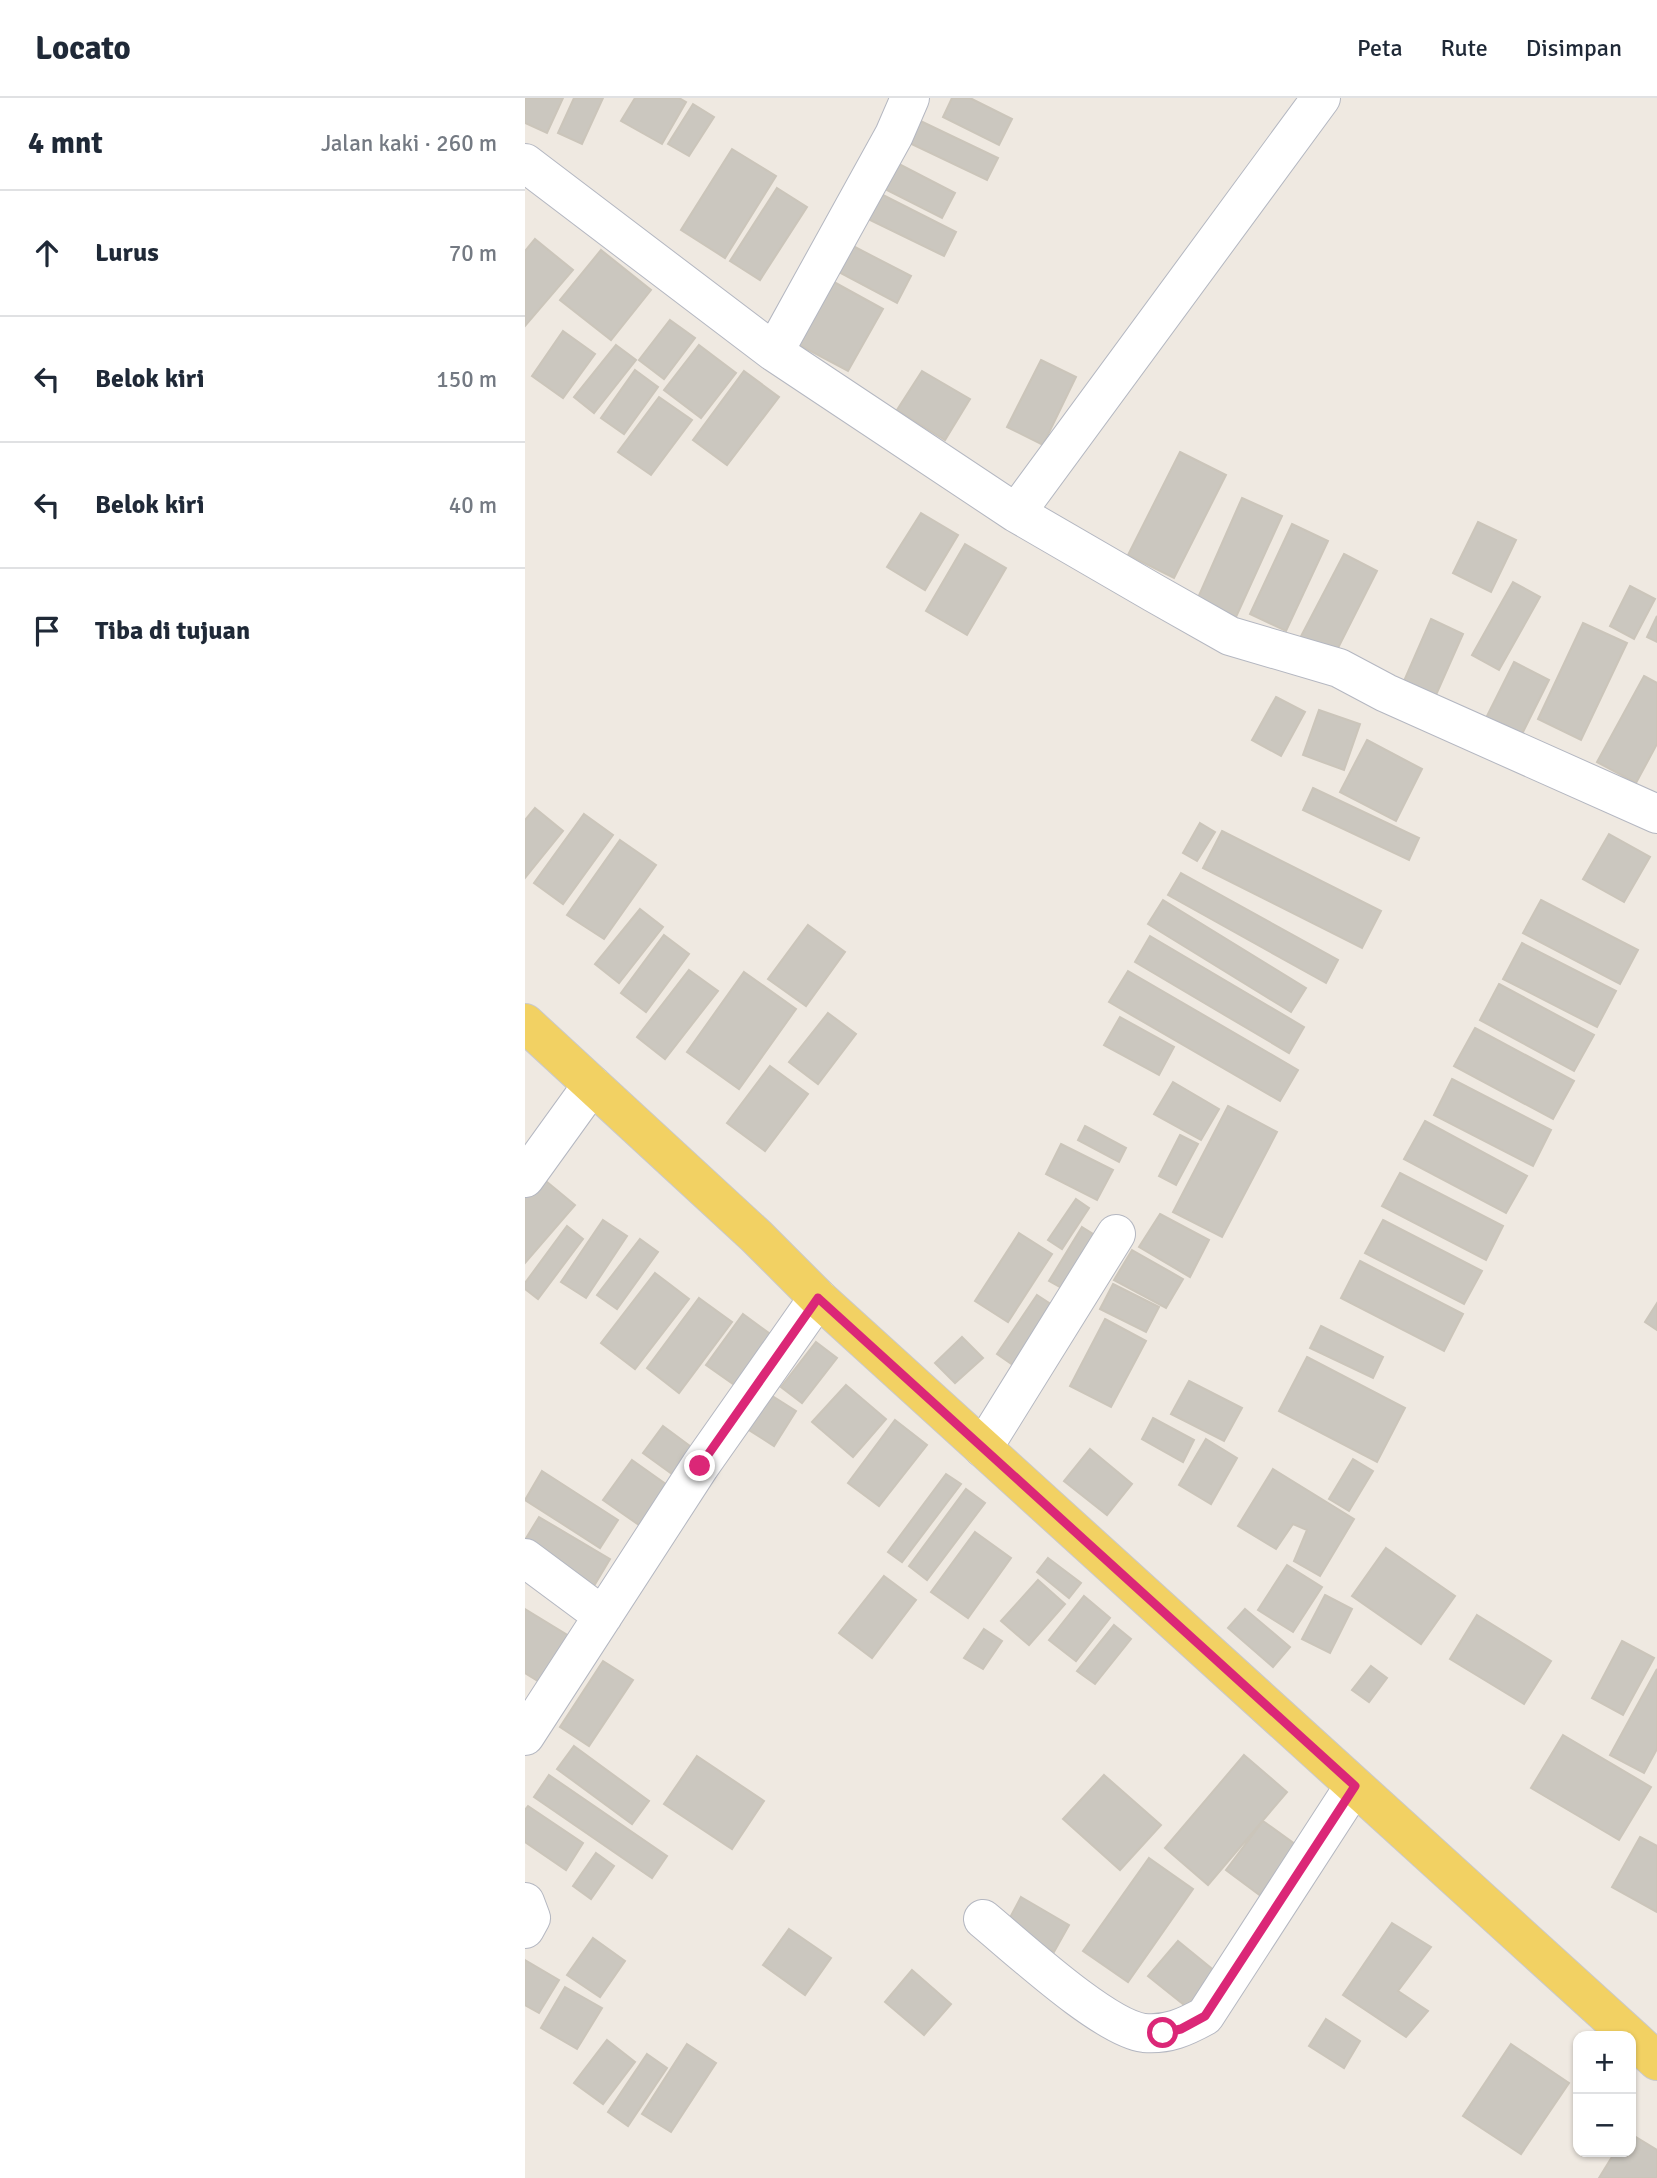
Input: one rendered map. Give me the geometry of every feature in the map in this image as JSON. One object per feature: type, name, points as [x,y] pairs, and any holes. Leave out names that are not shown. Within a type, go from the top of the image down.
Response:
[{"type":"main road","points":[[525,1023],[756,1236],[818,1298],[1623,2031]]},
{"type":"main road","points":[[1636,2042],[1657,2061]]},
{"type":"street","points":[[774,352],[894,135],[910,98]]},
{"type":"street","points":[[1016,513],[1321,98]]},
{"type":"street","points":[[525,163],[774,352],[1016,513],[1230,636],[1339,668],[1385,694],[1657,814]]},
{"type":"street","points":[[525,1178],[592,1085]]},
{"type":"street","points":[[983,1448],[1116,1234]]},
{"type":"street","points":[[525,1736],[700,1466],[818,1298]]},
{"type":"street","points":[[525,1558],[603,1616]]},
{"type":"street","points":[[983,1919],[1099,2013],[1141,2033],[1163,2033],[1181,2029],[1205,2016],[1355,1786]]},
{"type":"street","points":[[525,1902],[531,1918],[525,1929]]},
{"type":"building","points":[[525,98],[563,98],[547,133],[525,123]]},
{"type":"building","points":[[574,98],[603,98],[582,144],[558,133]]},
{"type":"building","points":[[635,98],[679,98],[686,102],[662,144],[621,121]]},
{"type":"building","points":[[952,98],[970,98],[1012,119],[999,145],[943,117]]},
{"type":"building","points":[[693,104],[714,117],[689,156],[668,144]]},
{"type":"building","points":[[910,116],[998,158],[987,180],[899,138]]},
{"type":"building","points":[[732,149],[776,176],[725,258],[681,230]]},
{"type":"building","points":[[895,162],[955,193],[942,218],[883,188]]},
{"type":"building","points":[[777,188],[807,207],[760,280],[730,261]]},
{"type":"building","points":[[877,192],[956,232],[944,256],[864,217]]},
{"type":"building","points":[[535,239],[573,270],[525,326],[525,251]]},
{"type":"building","points":[[851,245],[911,276],[897,303],[837,271]]},
{"type":"building","points":[[601,250],[651,290],[611,340],[560,300]]},
{"type":"building","points":[[823,276],[883,309],[848,371],[788,339]]},
{"type":"building","points":[[670,320],[695,338],[664,379],[639,360]]},
{"type":"building","points":[[563,331],[595,354],[563,398],[532,376]]},
{"type":"building","points":[[616,345],[636,360],[594,413],[574,397]]},
{"type":"building","points":[[699,345],[736,373],[701,418],[664,390]]},
{"type":"building","points":[[1041,360],[1076,377],[1043,445],[1007,427]]},
{"type":"building","points":[[635,370],[658,387],[624,434],[601,418]]},
{"type":"building","points":[[744,371],[779,397],[727,465],[693,440]]},
{"type":"building","points":[[922,371],[970,399],[945,440],[897,410]]},
{"type":"building","points":[[659,397],[692,420],[651,475],[618,452]]},
{"type":"building","points":[[1180,452],[1226,475],[1174,578],[1128,555]]},
{"type":"building","points":[[1242,498],[1282,516],[1236,617],[1197,600]]},
{"type":"building","points":[[921,513],[958,535],[925,590],[887,567]]},
{"type":"building","points":[[1478,522],[1516,540],[1491,592],[1453,573]]},
{"type":"building","points":[[1292,524],[1328,541],[1286,631],[1250,614]]},
{"type":"building","points":[[965,544],[1006,568],[967,635],[926,611]]},
{"type":"building","points":[[1344,554],[1377,571],[1333,658],[1299,640]]},
{"type":"building","points":[[1513,582],[1540,597],[1499,670],[1472,655]]},
{"type":"building","points":[[1630,586],[1655,599],[1634,639],[1610,626]]},
{"type":"building","points":[[1657,616],[1657,642],[1647,637]]},
{"type":"building","points":[[1431,619],[1463,634],[1436,695],[1404,681]]},
{"type":"building","points":[[1583,623],[1627,643],[1581,740],[1538,719]]},
{"type":"building","points":[[1514,662],[1549,680],[1519,740],[1484,722]]},
{"type":"building","points":[[1644,676],[1657,683],[1657,744],[1636,783],[1597,762]]},
{"type":"building","points":[[1276,697],[1305,712],[1281,756],[1252,740]]},
{"type":"building","points":[[1319,710],[1360,724],[1344,770],[1303,755]]},
{"type":"building","points":[[1367,740],[1422,769],[1396,821],[1340,792]]},
{"type":"building","points":[[1313,788],[1419,838],[1409,860],[1303,810]]},
{"type":"building","points":[[535,808],[563,831],[525,878],[525,820]]},
{"type":"building","points":[[584,814],[613,835],[563,904],[534,883]]},
{"type":"building","points":[[1200,823],[1215,832],[1197,861],[1183,853]]},
{"type":"building","points":[[1222,831],[1381,911],[1362,948],[1203,868]]},
{"type":"building","points":[[1609,834],[1650,857],[1624,902],[1583,879]]},
{"type":"building","points":[[620,840],[656,865],[604,939],[567,915]]},
{"type":"building","points":[[1181,873],[1338,960],[1326,983],[1168,895]]},
{"type":"building","points":[[1163,900],[1306,988],[1291,1012],[1148,924]]},
{"type":"building","points":[[1541,900],[1638,950],[1620,984],[1523,933]]},
{"type":"building","points":[[640,909],[663,927],[619,983],[595,964]]},
{"type":"building","points":[[808,925],[845,952],[806,1006],[768,979]]},
{"type":"building","points":[[664,935],[689,954],[646,1012],[621,993]]},
{"type":"building","points":[[1150,936],[1304,1027],[1289,1053],[1135,962]]},
{"type":"building","points":[[1522,943],[1616,991],[1597,1027],[1503,979]]},
{"type":"building","points":[[689,970],[718,991],[665,1059],[637,1037]]},
{"type":"building","points":[[1128,971],[1298,1070],[1280,1101],[1109,1002]]},
{"type":"building","points":[[744,972],[796,1009],[739,1089],[687,1052]]},
{"type":"building","points":[[1499,984],[1594,1035],[1574,1071],[1480,1020]]},
{"type":"building","points":[[828,1013],[856,1034],[818,1084],[789,1062]]},
{"type":"building","points":[[1120,1017],[1174,1047],[1159,1075],[1104,1045]]},
{"type":"building","points":[[1475,1028],[1574,1081],[1553,1119],[1454,1066]]},
{"type":"building","points":[[770,1066],[808,1094],[765,1151],[727,1123]]},
{"type":"building","points":[[1452,1079],[1551,1130],[1533,1166],[1434,1115]]},
{"type":"building","points":[[1173,1082],[1219,1109],[1201,1140],[1154,1114]]},
{"type":"building","points":[[1228,1106],[1277,1132],[1222,1237],[1173,1212]]},
{"type":"building","points":[[1425,1121],[1527,1176],[1506,1213],[1404,1159]]},
{"type":"building","points":[[1085,1126],[1126,1148],[1119,1162],[1078,1140]]},
{"type":"building","points":[[1180,1135],[1198,1144],[1176,1185],[1159,1176]]},
{"type":"building","points":[[1061,1144],[1113,1170],[1097,1200],[1046,1174]]},
{"type":"building","points":[[1400,1173],[1503,1226],[1486,1260],[1382,1206]]},
{"type":"building","points":[[541,1177],[575,1205],[525,1263],[525,1196]]},
{"type":"building","points":[[1076,1199],[1089,1208],[1062,1249],[1048,1240]]},
{"type":"building","points":[[1160,1214],[1209,1240],[1190,1277],[1139,1247]]},
{"type":"building","points":[[603,1220],[627,1236],[586,1298],[561,1282]]},
{"type":"building","points":[[1383,1220],[1482,1271],[1464,1304],[1365,1253]]},
{"type":"building","points":[[567,1226],[583,1239],[538,1299],[525,1289],[525,1283]]},
{"type":"building","points":[[1082,1227],[1106,1242],[1074,1295],[1049,1281]]},
{"type":"building","points":[[1019,1233],[1052,1254],[1008,1322],[975,1301]]},
{"type":"building","points":[[640,1239],[658,1252],[617,1309],[597,1295]]},
{"type":"building","points":[[1132,1250],[1183,1279],[1166,1308],[1114,1280]]},
{"type":"building","points":[[1360,1261],[1463,1314],[1444,1351],[1341,1298]]},
{"type":"building","points":[[655,1273],[689,1299],[635,1369],[601,1343]]},
{"type":"building","points":[[1113,1284],[1159,1307],[1146,1332],[1100,1309]]},
{"type":"building","points":[[1037,1295],[1063,1312],[1023,1372],[997,1354]]},
{"type":"building","points":[[699,1298],[732,1322],[679,1393],[647,1368]]},
{"type":"building","points":[[1657,1303],[1657,1330],[1645,1322]]},
{"type":"building","points":[[743,1314],[773,1336],[736,1386],[706,1365]]},
{"type":"building","points":[[1105,1319],[1146,1341],[1111,1407],[1070,1386]]},
{"type":"building","points":[[1321,1326],[1383,1357],[1373,1378],[1310,1348]]},
{"type":"building","points":[[962,1337],[983,1358],[955,1383],[935,1363]]},
{"type":"building","points":[[816,1342],[837,1358],[802,1403],[781,1387]]},
{"type":"building","points":[[1307,1357],[1405,1408],[1377,1462],[1279,1411]]},
{"type":"building","points":[[1189,1381],[1242,1408],[1224,1441],[1171,1414]]},
{"type":"building","points":[[846,1385],[886,1419],[853,1457],[812,1422]]},
{"type":"building","points":[[766,1392],[796,1411],[774,1446],[744,1427]]},
{"type":"building","points":[[1153,1418],[1194,1440],[1183,1462],[1142,1439]]},
{"type":"building","points":[[895,1420],[927,1445],[879,1506],[848,1483]]},
{"type":"building","points":[[663,1426],[698,1452],[679,1479],[643,1453]]},
{"type":"building","points":[[1206,1439],[1237,1458],[1211,1504],[1179,1485]]},
{"type":"building","points":[[1090,1449],[1132,1484],[1107,1515],[1064,1481]]},
{"type":"building","points":[[1353,1459],[1373,1471],[1349,1511],[1329,1499]]},
{"type":"building","points":[[632,1460],[677,1492],[649,1532],[603,1500]]},
{"type":"building","points":[[1273,1469],[1354,1519],[1320,1576],[1294,1561],[1307,1530],[1293,1524],[1276,1549],[1238,1526]]},
{"type":"building","points":[[542,1471],[618,1520],[600,1548],[525,1500]]},
{"type":"building","points":[[946,1474],[961,1484],[902,1562],[888,1552]]},
{"type":"building","points":[[966,1489],[985,1503],[927,1580],[909,1566]]},
{"type":"building","points":[[539,1517],[610,1559],[591,1591],[525,1540]]},
{"type":"building","points":[[975,1532],[1011,1558],[968,1618],[931,1592]]},
{"type":"building","points":[[1386,1548],[1455,1596],[1421,1644],[1352,1596]]},
{"type":"building","points":[[1048,1558],[1081,1583],[1069,1598],[1037,1572]]},
{"type":"building","points":[[1287,1565],[1322,1587],[1293,1632],[1258,1610]]},
{"type":"building","points":[[884,1576],[916,1600],[872,1658],[839,1633]]},
{"type":"building","points":[[1038,1580],[1065,1604],[1029,1645],[1001,1621]]},
{"type":"building","points":[[1325,1595],[1352,1609],[1330,1653],[1302,1639]]},
{"type":"building","points":[[1084,1596],[1110,1618],[1076,1661],[1049,1640]]},
{"type":"building","points":[[525,1609],[579,1642],[551,1689],[525,1673]]},
{"type":"building","points":[[1245,1609],[1290,1647],[1273,1667],[1228,1628]]},
{"type":"building","points":[[1477,1615],[1551,1661],[1524,1704],[1450,1659]]},
{"type":"building","points":[[1114,1625],[1131,1639],[1095,1684],[1077,1671]]},
{"type":"building","points":[[984,1629],[1002,1641],[983,1669],[964,1658]]},
{"type":"building","points":[[1622,1641],[1654,1658],[1623,1715],[1592,1698]]},
{"type":"building","points":[[603,1661],[633,1680],[589,1746],[560,1727]]},
{"type":"building","points":[[1371,1666],[1387,1678],[1369,1702],[1352,1690]]},
{"type":"building","points":[[1657,1669],[1657,1749],[1644,1773],[1610,1755]]},
{"type":"building","points":[[1563,1735],[1651,1787],[1619,1840],[1531,1788]]},
{"type":"building","points":[[574,1746],[649,1801],[632,1824],[557,1769]]},
{"type":"building","points":[[1244,1755],[1287,1792],[1208,1885],[1165,1848]]},
{"type":"building","points":[[697,1756],[764,1801],[732,1849],[664,1804]]},
{"type":"building","points":[[549,1775],[667,1856],[652,1878],[534,1797]]},
{"type":"building","points":[[1104,1775],[1161,1825],[1120,1870],[1063,1819]]},
{"type":"building","points":[[528,1806],[583,1843],[566,1870],[525,1842],[525,1810]]},
{"type":"building","points":[[1263,1821],[1306,1852],[1269,1902],[1226,1870]]},
{"type":"building","points":[[1640,1837],[1657,1846],[1657,1912],[1612,1887]]},
{"type":"building","points":[[596,1853],[614,1866],[591,1899],[573,1886]]},
{"type":"building","points":[[1149,1858],[1193,1889],[1128,1982],[1083,1951]]},
{"type":"building","points":[[1021,1897],[1069,1925],[1054,1952],[1006,1925]]},
{"type":"building","points":[[1392,1923],[1431,1947],[1398,1991],[1428,2011],[1406,2037],[1343,1995]]},
{"type":"building","points":[[789,1929],[831,1958],[805,1995],[763,1965]]},
{"type":"building","points":[[593,1938],[625,1961],[600,1997],[567,1975]]},
{"type":"building","points":[[1178,1941],[1222,1977],[1193,2012],[1148,1976]]},
{"type":"building","points":[[525,1960],[559,1980],[539,2013],[525,2005]]},
{"type":"building","points":[[912,1970],[951,2004],[924,2035],[885,2002]]},
{"type":"building","points":[[565,1987],[602,2008],[577,2049],[541,2028]]},
{"type":"building","points":[[1326,2019],[1360,2041],[1344,2068],[1309,2046]]},
{"type":"building","points":[[607,2040],[635,2062],[603,2104],[574,2083]]},
{"type":"building","points":[[687,2044],[716,2063],[671,2132],[642,2114]]},
{"type":"building","points":[[1511,2044],[1569,2083],[1521,2154],[1463,2116]]},
{"type":"building","points":[[647,2054],[667,2068],[628,2126],[608,2112]]},
{"type":"building","points":[[1636,2137],[1657,2150],[1657,2178],[1599,2178],[1612,2157],[1636,2157]]},
{"type":"route","points":[[700,1466],[818,1298],[1355,1786],[1205,2016],[1181,2029],[1163,2033]]}]
